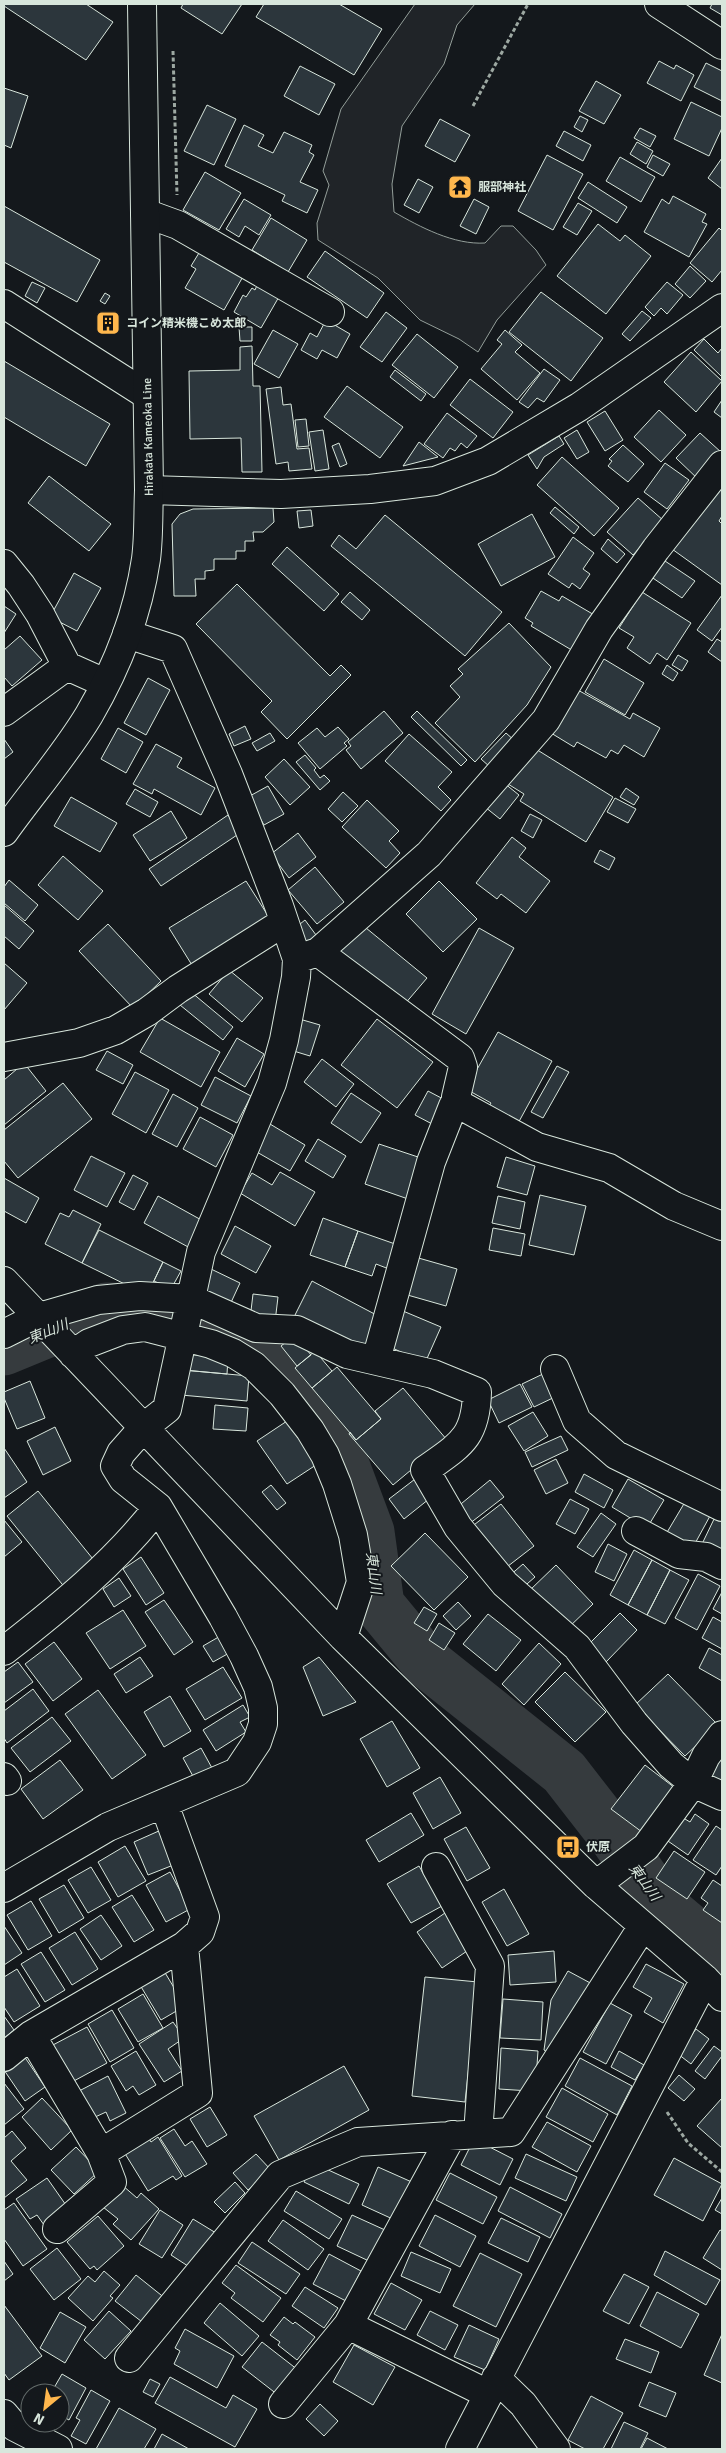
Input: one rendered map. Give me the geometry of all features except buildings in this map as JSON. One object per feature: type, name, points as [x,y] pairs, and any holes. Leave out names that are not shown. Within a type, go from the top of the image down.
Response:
[{"type":"street","name":"Hirakata Kameoka Line","points":[[4,832],[88,716],[127,634],[139,598],[146,557],[149,490],[142,4]]},
{"type":"street","points":[[658,4],[722,45]]},
{"type":"street","points":[[145,213],[178,225],[330,312]]},
{"type":"street","points":[[4,304],[147,395]]},
{"type":"street","points":[[149,490],[281,494],[370,489],[436,481],[488,461],[578,408],[722,308]]},
{"type":"street","points":[[4,1888],[108,1827],[237,1772],[257,1742],[264,1724],[263,1708],[258,1687],[244,1656],[158,1508],[123,1480],[115,1466],[121,1453],[143,1428],[166,1409],[201,1252],[272,1083],[289,1015],[307,956],[429,854],[546,720],[599,629],[656,549],[722,465]]},
{"type":"street","points":[[4,564],[21,585],[40,614],[67,666],[105,683]]},
{"type":"street","points":[[127,634],[173,649],[228,774],[284,922],[307,956],[460,1058],[463,1067],[457,1102],[453,1106],[431,1162],[376,1360]]},
{"type":"street","points":[[4,712],[67,666]]},
{"type":"street","points":[[4,1057],[80,1043],[116,1030],[147,1012],[178,989],[284,922]]},
{"type":"street","points":[[457,1102],[537,1147],[609,1168],[674,1206],[722,1226]]},
{"type":"street","points":[[4,1281],[36,1318],[67,1348],[342,1637],[596,1885],[714,1988],[653,2078],[460,2449]]},
{"type":"street","points":[[4,1334],[36,1318],[98,1300],[140,1296],[191,1302],[256,1328],[297,1330],[347,1354],[433,1374],[477,1392],[477,1415],[470,1434],[425,1470],[458,1527],[505,1584],[577,1646],[634,1723],[671,1765],[693,1783],[722,1796]]},
{"type":"street","points":[[67,1348],[123,1330],[145,1327],[182,1334],[212,1344],[254,1366],[282,1394],[310,1430],[325,1455],[337,1484],[353,1535],[361,1582],[342,1637]]},
{"type":"street","points":[[555,1369],[577,1421],[616,1455],[722,1507]]},
{"type":"street","points":[[4,1651],[58,1608],[106,1565],[158,1508]]},
{"type":"street","points":[[636,1532],[679,1554],[706,1557],[722,1565]]},
{"type":"street","points":[[596,1885],[646,1847],[693,1783],[706,1756],[722,1734]]},
{"type":"street","points":[[4,2057],[31,2035],[184,1946],[200,1932],[205,1917],[164,1804]]},
{"type":"street","points":[[436,1867],[490,1966],[478,2134]]},
{"type":"street","points":[[129,2358],[280,2175],[358,2142],[511,2132],[643,1926]]},
{"type":"street","points":[[101,2153],[198,2093],[184,1946]]},
{"type":"street","points":[[31,2035],[101,2153],[112,2182],[57,2229]]},
{"type":"street","points":[[283,2404],[348,2325],[452,2135]]},
{"type":"street","points":[[348,2325],[492,2386],[523,2404],[556,2449]]},
{"type":"street","points":[[8,2426],[58,2449]]},
{"type":"path","points":[[473,106],[528,4]]},
{"type":"path","points":[[173,42],[178,225]]},
{"type":"path","points":[[653,2078],[670,2120],[688,2143],[722,2172]]},
{"type":"shaded area","points":[[415,4],[475,4],[457,25],[444,64],[402,126],[392,184],[394,212],[438,234],[473,243],[485,243],[501,226],[513,226],[536,250],[546,265],[497,320],[478,352],[459,339],[420,320],[378,278],[318,240],[317,223],[329,185],[323,171],[341,109]]},
{"type":"waterway","name":"東山川","points":[[4,1350],[106,1308],[140,1309],[166,1311],[221,1330],[277,1368],[336,1444],[369,1532],[379,1605],[426,1662],[564,1772],[613,1835],[663,1907],[722,1957]]},
{"type":"place","name":"服部神社","points":[[460,187]]},
{"type":"place","name":"コイン精米機こめ太郎","points":[[108,323]]},
{"type":"place","name":"伏原","points":[[568,1847]]}]
